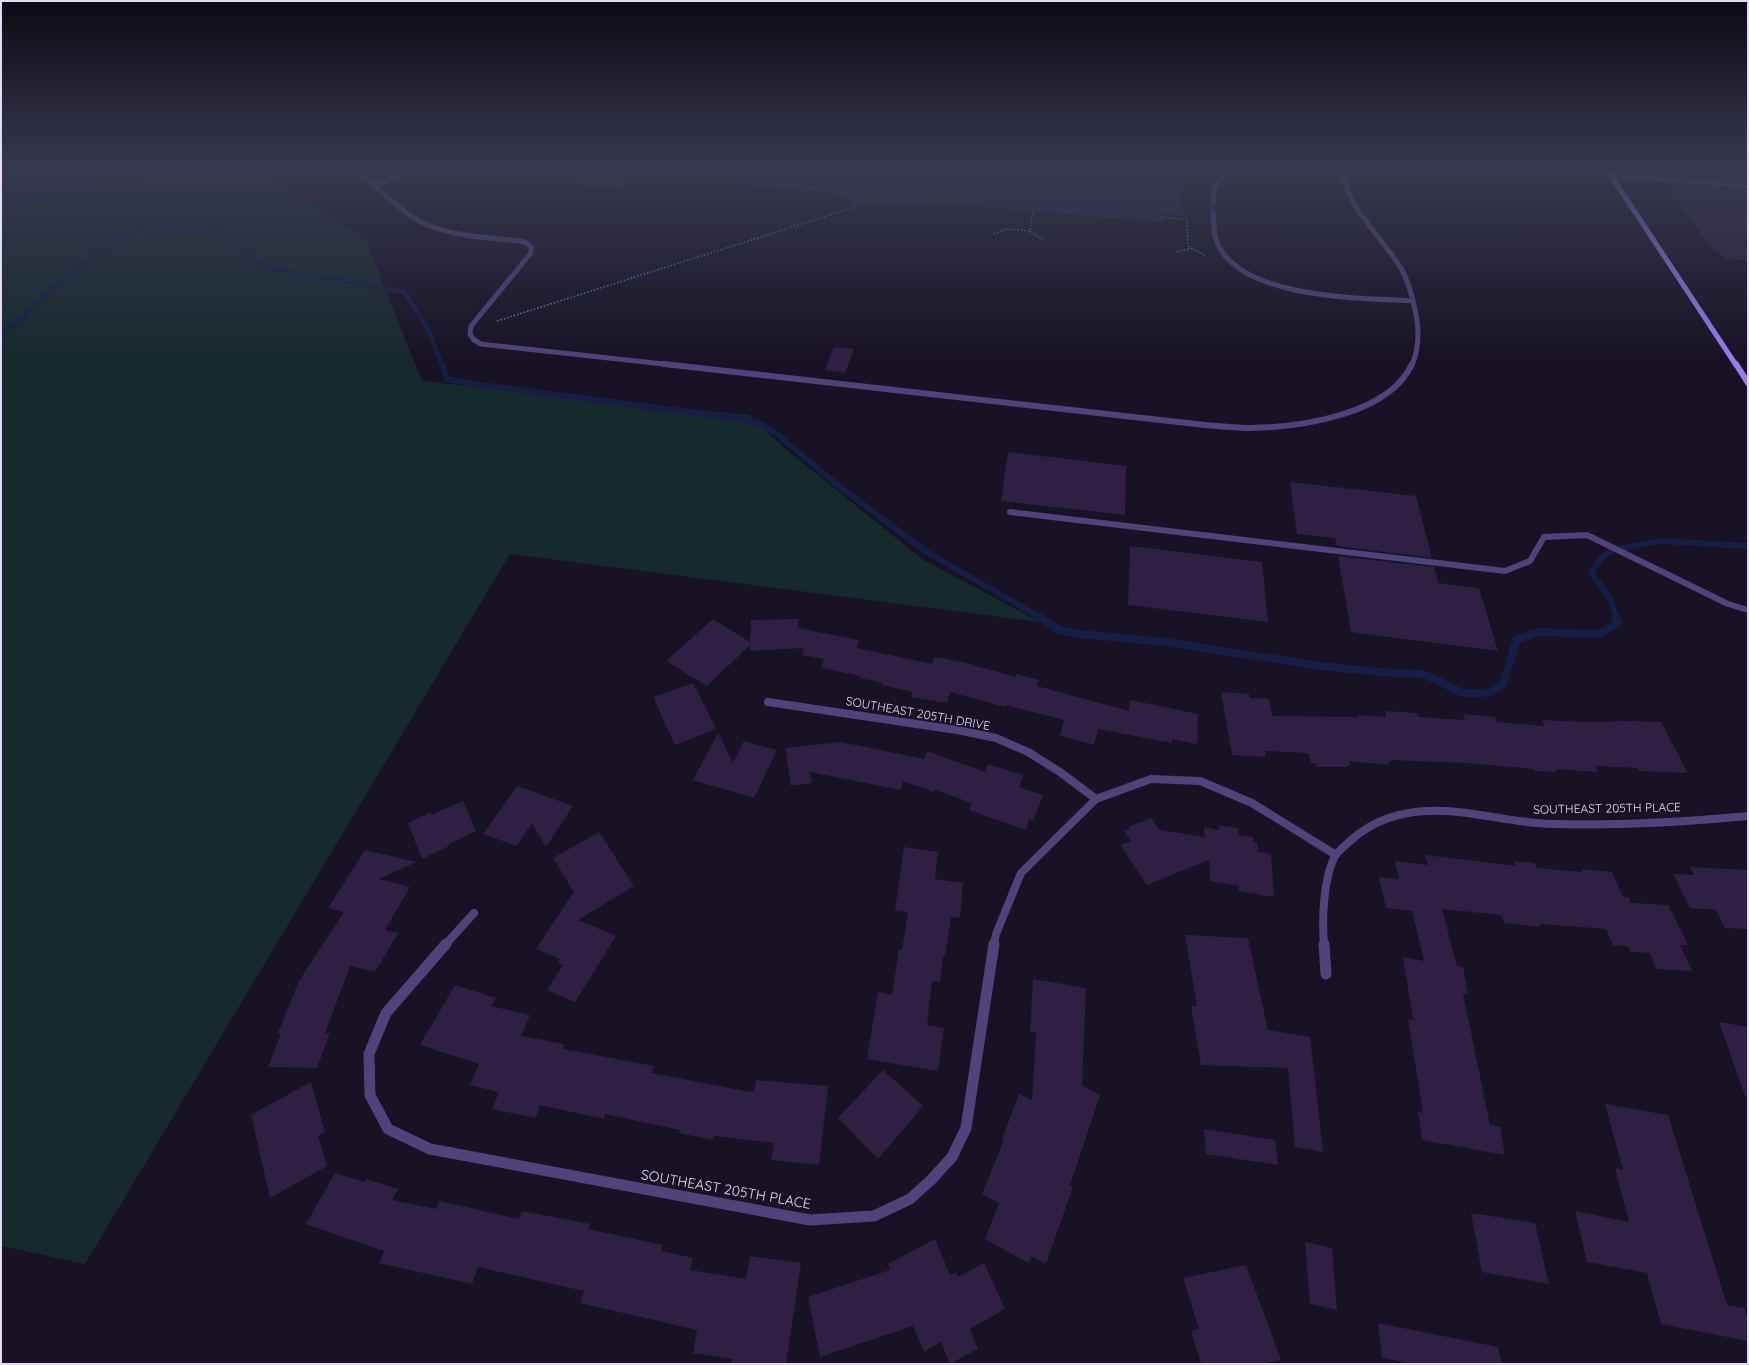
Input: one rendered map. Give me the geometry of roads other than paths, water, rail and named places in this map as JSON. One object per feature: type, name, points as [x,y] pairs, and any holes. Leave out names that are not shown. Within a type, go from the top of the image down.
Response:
[{"type":"main road","points":[[1648,232],[1748,383]]},
{"type":"street","points":[[452,232],[520,241],[527,244],[531,248],[531,253],[471,326],[470,334],[474,340],[481,344],[1205,425],[1249,428],[1288,426],[1324,420],[1361,408],[1378,400],[1397,385],[1411,368],[1417,351],[1418,331],[1413,301],[1402,271],[1375,232]]},
{"type":"street","points":[[1215,232],[1216,240],[1220,250],[1230,262],[1244,272],[1281,288],[1348,297],[1413,301]]},
{"type":"street","points":[[1010,512],[1505,571],[1530,560],[1544,537],[1587,535],[1728,604],[1748,610]]},
{"type":"street","name":"SOUTHEAST 205TH DRIVE","points":[[768,702],[957,730],[996,738],[1028,752],[1060,772],[1096,800]]},
{"type":"street","name":"SOUTHEAST 205TH PLACE","points":[[474,913],[386,1013],[369,1054],[370,1095],[388,1129],[430,1149],[810,1220],[874,1216],[910,1199],[931,1180],[952,1157],[966,1128],[996,934],[1021,874],[1096,800],[1151,779],[1200,781],[1252,803],[1336,855]]},
{"type":"street","name":"SOUTHEAST 205TH PLACE","points":[[1326,974],[1323,936],[1323,906],[1328,876],[1336,855],[1353,837],[1372,824],[1397,815],[1421,811],[1447,811],[1551,824],[1636,822],[1748,816]]},
{"type":"waterway","points":[[1,337],[60,282],[119,238],[136,232]]},
{"type":"waterway","points":[[220,232],[230,237],[266,269],[324,277],[404,292],[429,331],[442,365]]},
{"type":"waterway","points":[[442,364],[447,379],[482,385],[742,419],[761,424],[777,434],[836,484],[928,553],[1043,619]]},
{"type":"waterway","points":[[1617,619],[1610,598],[1591,573],[1600,559],[1612,550],[1661,541],[1748,546]]},
{"type":"waterway","points":[[1041,618],[1059,630],[1080,634],[1164,642],[1321,666],[1378,672],[1421,674],[1435,679],[1460,692],[1471,694],[1491,692],[1503,684],[1517,639],[1539,632],[1599,634],[1618,623],[1616,618]]}]
